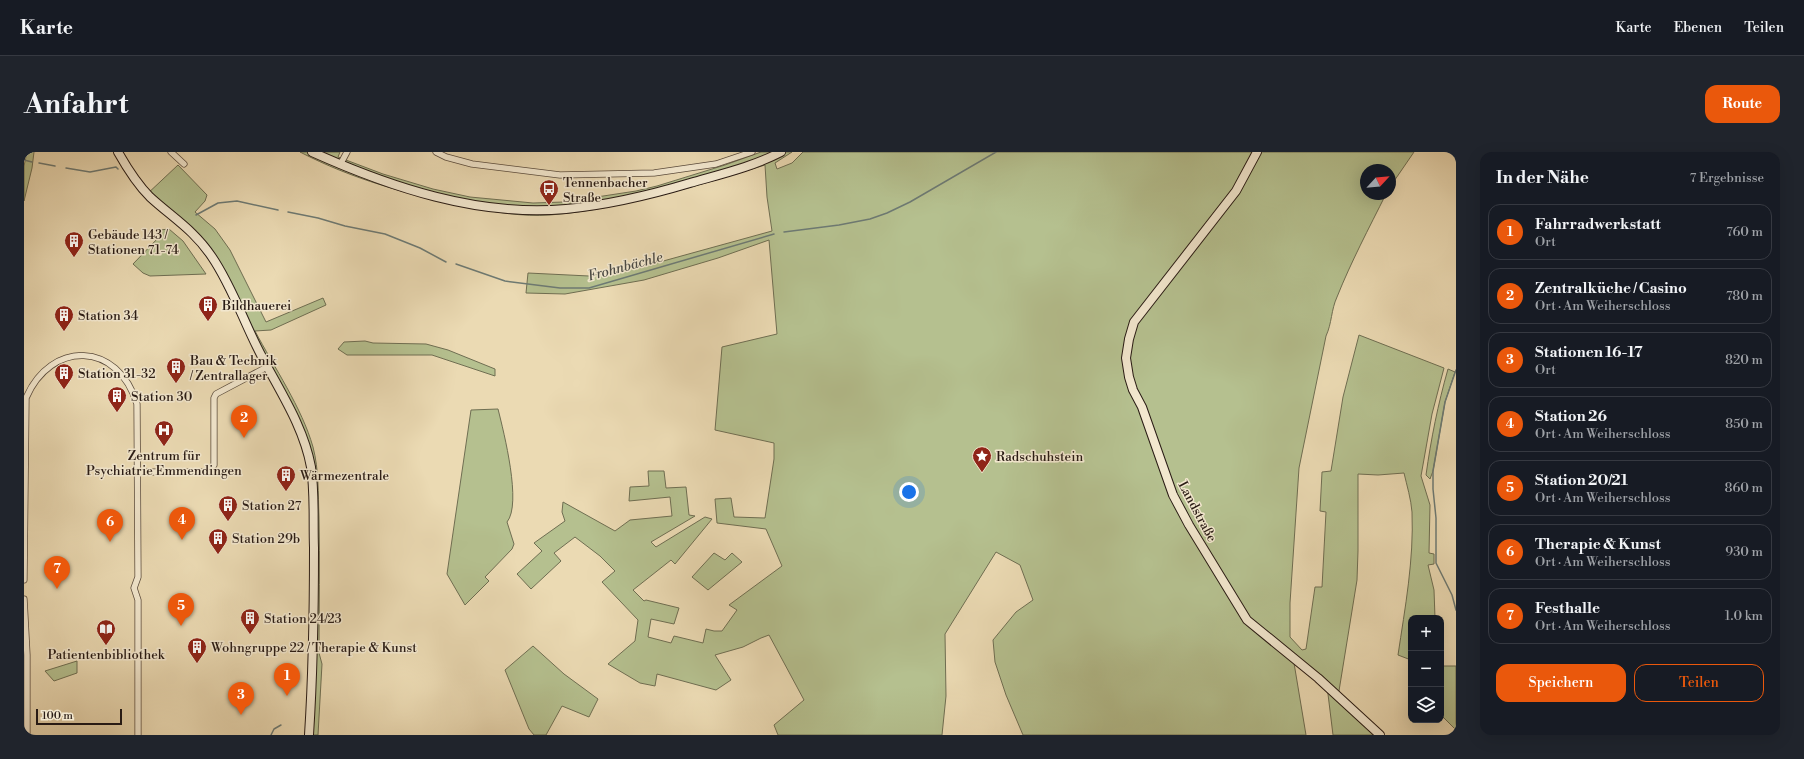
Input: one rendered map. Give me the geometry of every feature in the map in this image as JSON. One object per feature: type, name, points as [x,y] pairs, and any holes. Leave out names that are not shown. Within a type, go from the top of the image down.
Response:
[{"type":"street","points":[[118,152],[135,179],[150,196],[194,234],[213,258],[267,367],[299,426],[306,447],[311,468],[313,494],[314,572],[309,735]]},
{"type":"street","points":[[171,152],[184,164]]},
{"type":"street","points":[[312,152],[371,178],[457,201],[486,207],[549,210],[592,206],[670,189],[753,165],[781,152]]},
{"type":"street","points":[[340,164],[347,152]]},
{"type":"street","points":[[436,152],[446,158],[472,164],[560,175],[654,173],[716,164],[752,152]]},
{"type":"street","name":"Landstraße","points":[[1257,152],[1236,192],[1134,322],[1126,358],[1133,390],[1142,407],[1173,495],[1189,525],[1247,620],[1318,678],[1380,735]]},
{"type":"street","points":[[24,579],[26,398],[31,386],[48,366],[72,356],[97,358],[109,363],[124,377],[132,390],[136,404],[138,577],[134,588],[138,600],[138,735]]},
{"type":"street","points":[[137,472],[204,472],[212,468],[214,465],[214,398],[216,394],[267,367]]},
{"type":"street","points":[[24,600],[27,655],[27,735]]},
{"type":"green space","points":[[27,152],[34,152],[32,168],[24,201],[24,166]]},
{"type":"green space","points":[[300,152],[340,152],[338,157],[383,174],[433,189],[470,197],[533,203],[564,202],[636,191],[725,165],[761,152],[792,152],[775,163],[777,169],[792,163],[803,152],[1414,152],[1396,178],[1396,164],[1360,164],[1360,200],[1383,200],[1342,284],[1335,302],[1326,336],[1299,468],[1290,603],[1290,637],[1302,650],[1306,649],[1315,587],[1322,587],[1326,512],[1320,511],[1322,472],[1331,471],[1343,397],[1359,335],[1444,368],[1432,414],[1421,476],[1430,505],[1429,553],[1434,554],[1434,564],[1428,565],[1434,590],[1435,615],[1408,615],[1408,659],[1398,655],[1412,548],[1412,512],[1404,473],[1378,475],[1358,474],[1357,580],[1338,697],[1380,735],[1333,735],[1327,686],[1293,657],[1306,735],[1023,735],[1006,695],[995,662],[993,640],[1016,612],[1033,600],[1020,565],[996,552],[945,634],[946,696],[942,735],[778,735],[774,725],[804,700],[769,635],[743,647],[715,655],[731,680],[716,690],[657,674],[655,686],[640,683],[608,664],[635,641],[638,620],[602,582],[615,571],[600,556],[575,537],[554,553],[561,561],[531,589],[517,574],[542,551],[534,543],[565,521],[562,512],[563,502],[615,531],[630,520],[672,516],[670,497],[629,501],[630,487],[649,486],[648,471],[664,471],[666,488],[686,487],[689,515],[695,516],[651,542],[656,547],[705,517],[712,519],[675,564],[671,560],[633,590],[644,601],[646,600],[679,608],[674,624],[651,619],[648,637],[671,643],[674,636],[703,643],[706,629],[722,631],[737,610],[729,605],[782,566],[766,529],[717,523],[715,499],[731,498],[734,517],[765,518],[774,459],[774,443],[715,430],[722,347],[777,334],[769,240],[718,258],[644,280],[565,294],[526,293],[528,273],[589,276],[656,263],[772,231],[767,197],[765,165],[659,196],[605,208],[550,215],[529,215],[508,214],[423,197],[360,178],[320,162]]},
{"type":"green space","points":[[178,165],[207,195],[205,201],[195,212],[215,229],[230,250],[266,322],[323,298],[326,305],[271,330],[255,331],[302,417],[313,447],[316,464],[318,482],[319,534],[319,653],[322,664],[318,735],[306,735],[312,574],[309,463],[299,432],[213,265],[192,237],[145,196]]},
{"type":"green space","points":[[169,229],[183,241],[206,274],[150,276],[143,273],[133,264],[160,236],[157,232],[160,230]]},
{"type":"green space","points":[[365,341],[373,343],[426,344],[448,350],[495,369],[495,376],[432,355],[347,355],[338,349],[344,342]]},
{"type":"green space","points":[[1448,369],[1455,372],[1445,402],[1433,471],[1430,479],[1426,475],[1430,448]]},
{"type":"green space","points":[[498,409],[510,468],[513,500],[511,513],[507,522],[514,544],[512,549],[485,577],[489,581],[465,605],[447,574],[471,410]]},
{"type":"green space","points":[[714,553],[725,560],[732,553],[742,562],[708,590],[692,577]]},
{"type":"green space","points":[[533,646],[564,674],[598,699],[589,717],[562,706],[546,735],[534,735],[529,729],[505,670]]},
{"type":"green space","points":[[77,661],[77,673],[54,681],[45,671]]},
{"type":"green space","points":[[1444,666],[1456,666],[1456,730],[1444,718]]},
{"type":"waterway","name":"Frohnbächle","points":[[784,232],[839,225],[870,219],[887,213],[910,202],[996,152]]},
{"type":"waterway","name":"Frohnbächle","points":[[24,160],[32,162]]},
{"type":"waterway","name":"Frohnbächle","points":[[39,163],[55,166]]},
{"type":"waterway","name":"Frohnbächle","points":[[66,168],[90,172],[116,167],[118,169]]},
{"type":"waterway","name":"Frohnbächle","points":[[196,215],[218,203],[237,201],[278,210]]},
{"type":"waterway","name":"Frohnbächle","points":[[288,212],[385,234],[420,248],[446,262]]},
{"type":"waterway","name":"Frohnbächle","points":[[456,264],[505,281],[560,288],[589,288],[774,234]]},
{"type":"waterway","points":[[1456,370],[1445,402],[1433,471],[1436,518],[1436,563],[1452,595],[1456,610]]},
{"type":"waterway","points":[[271,735],[274,729],[281,725]]},
{"type":"place","name":"Tennenbacher Straße","points":[[549,206]]},
{"type":"place","name":"Gebäude 143 / Stationen 71-74","points":[[74,258]]},
{"type":"place","name":"Bildhauerei","points":[[208,322]]},
{"type":"place","name":"Station 34","points":[[64,332]]},
{"type":"place","name":"Bau & Technik / Zentrallager","points":[[176,384]]},
{"type":"place","name":"Station 31-32","points":[[64,390]]},
{"type":"place","name":"Station 30","points":[[117,413]]},
{"type":"place","name":"Zentralküche / Casino","points":[[244,438]]},
{"type":"place","name":"Zentrum für Psychiatrie Emmendingen","points":[[164,447]]},
{"type":"place","name":"Radschuhstein","points":[[982,473]]},
{"type":"place","name":"Wärmezentrale","points":[[286,492]]},
{"type":"place","name":"Station 27","points":[[228,522]]},
{"type":"place","name":"Station 26","points":[[182,540]]},
{"type":"place","name":"Therapie & Kunst","points":[[110,542]]},
{"type":"place","name":"Station 29b","points":[[218,555]]},
{"type":"place","name":"Festhalle","points":[[57,589]]},
{"type":"place","name":"Station 20/21","points":[[181,626]]},
{"type":"place","name":"Station 24/23","points":[[250,635]]},
{"type":"place","name":"Patientenbibliothek","points":[[106,646]]},
{"type":"place","name":"Wohngruppe 22 / Therapie & Kunst","points":[[197,664]]},
{"type":"place","name":"Fahrradwerkstatt","points":[[287,696]]},
{"type":"place","name":"Stationen 16-17","points":[[241,715]]}]
